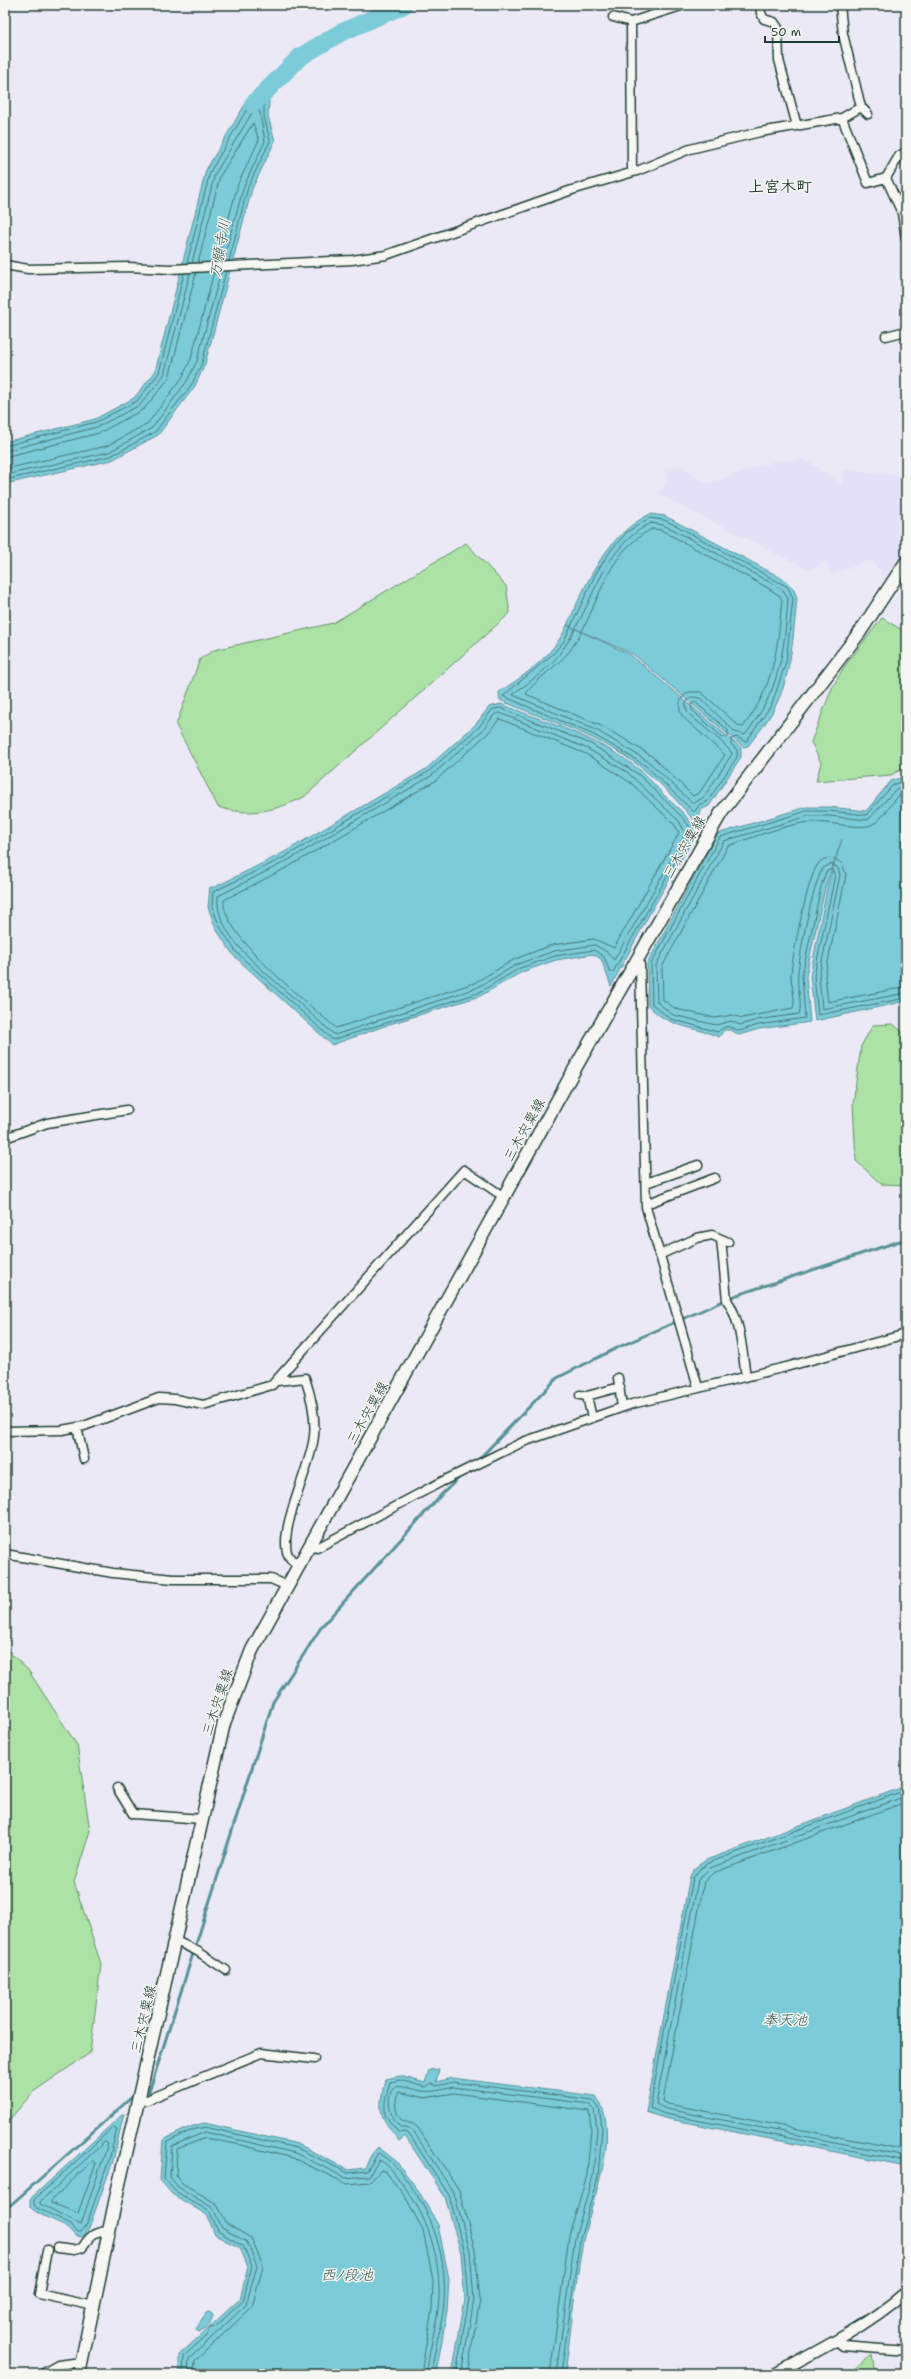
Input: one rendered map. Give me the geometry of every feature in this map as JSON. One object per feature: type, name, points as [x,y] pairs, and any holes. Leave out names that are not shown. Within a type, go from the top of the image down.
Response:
[{"type":"main road","name":"三木宍粟線","points":[[80,2368],[109,2231],[224,1723],[238,1682],[252,1650],[504,1197],[721,813],[860,632],[906,562]]},
{"type":"street","points":[[614,17],[631,22],[682,5]]},
{"type":"street","points":[[760,5],[760,13],[764,19],[774,22],[778,28],[779,60],[798,126]]},
{"type":"street","points":[[840,5],[843,34],[861,108],[868,114]]},
{"type":"street","points":[[631,22],[632,172]]},
{"type":"street","points":[[5,265],[28,269],[179,268],[352,260],[386,255],[572,190],[632,172],[690,149],[760,132],[842,118],[861,108]]},
{"type":"street","points":[[842,118],[868,183],[886,178],[900,156],[906,152]]},
{"type":"street","points":[[886,178],[902,213],[906,239]]},
{"type":"street","points":[[886,336],[906,331]]},
{"type":"street","points":[[638,958],[641,980],[646,1204],[698,1387]]},
{"type":"street","points":[[5,1138],[47,1123],[127,1110]]},
{"type":"street","points":[[646,1183],[698,1165]]},
{"type":"street","points":[[5,1431],[23,1432],[77,1427],[94,1423],[159,1398],[175,1399],[203,1406],[272,1385],[401,1238],[464,1170],[504,1197]]},
{"type":"street","points":[[646,1204],[715,1178]]},
{"type":"street","points":[[659,1254],[697,1238],[712,1235],[725,1241],[727,1300],[731,1305],[739,1333],[746,1376]]},
{"type":"street","points":[[310,1546],[317,1548],[441,1482],[523,1442],[622,1407],[906,1334]]},
{"type":"street","points":[[277,1381],[305,1378],[314,1414],[314,1436],[289,1523],[286,1541],[290,1558],[298,1566]]},
{"type":"street","points":[[618,1378],[622,1407]]},
{"type":"street","points":[[592,1418],[583,1396],[620,1387]]},
{"type":"street","points":[[77,1427],[84,1459]]},
{"type":"street","points":[[5,1554],[113,1573],[173,1579],[271,1579],[287,1586]]},
{"type":"street","points":[[117,1788],[128,1809],[133,1814],[202,1819]]},
{"type":"street","points":[[174,1940],[197,1951],[226,1970]]},
{"type":"street","points":[[139,2099],[147,2100],[261,2053],[314,2059]]},
{"type":"street","points":[[57,2248],[74,2250],[82,2248],[90,2236],[96,2232],[109,2231]]},
{"type":"street","points":[[47,2250],[39,2294],[94,2306]]},
{"type":"street","points":[[774,2374],[836,2341],[893,2304],[906,2292]]},
{"type":"street","points":[[836,2341],[843,2346],[906,2350]]},
{"type":"street","points":[[42,2374],[58,2365],[80,2368]]},
{"type":"shaded area","points":[[806,460],[841,484],[843,470],[906,477],[906,551],[886,583],[876,565],[869,560],[832,575],[826,561],[809,570],[658,494],[667,481],[664,469],[679,466],[707,484],[776,461]]},
{"type":"green space","points":[[466,543],[506,586],[510,613],[304,797],[283,806],[262,811],[241,812],[218,807],[176,725],[200,659],[214,650],[333,623]]},
{"type":"green space","points":[[882,618],[902,630],[906,628],[906,767],[891,775],[816,781],[821,763],[811,742],[832,688],[844,667]]},
{"type":"green space","points":[[893,1024],[906,1035],[906,1185],[881,1184],[856,1161],[853,1104],[861,1046],[873,1025]]},
{"type":"green space","points":[[5,1648],[28,1670],[77,1745],[90,1831],[74,1882],[101,1964],[90,2053],[33,2092],[5,2125]]},
{"type":"green space","points":[[872,2355],[875,2374],[849,2374]]},
{"type":"water","points":[[264,82],[270,87],[268,116],[275,141],[252,189],[205,364],[195,386],[158,435],[112,460],[5,484],[5,442],[95,419],[134,398],[155,372],[206,170],[250,96]]},
{"type":"water","points":[[650,514],[665,516],[776,575],[792,587],[797,599],[789,666],[781,692],[773,711],[763,726],[748,746],[743,747],[633,654],[567,625],[588,581],[604,555],[624,532],[636,522]]},
{"type":"water","points":[[567,625],[631,655],[741,748],[741,757],[709,806],[700,810],[698,819],[693,819],[656,780],[627,757],[592,738],[500,700],[499,692],[524,675],[539,662],[553,648]]},
{"type":"water","points":[[501,704],[574,732],[609,749],[625,759],[641,771],[683,813],[691,823],[696,834],[651,911],[611,986],[601,959],[593,954],[556,960],[522,972],[480,996],[390,1024],[332,1045],[234,956],[216,929],[208,907],[210,887],[215,887],[281,854],[426,769],[476,724],[489,707]]},
{"type":"water","points":[[906,776],[906,1001],[815,1021],[810,976],[827,888],[842,839],[825,888],[806,976],[810,1022],[759,1029],[739,1035],[731,1030],[724,1030],[719,1037],[672,1022],[656,1013],[648,1005],[647,964],[717,834],[806,807],[829,807],[866,811],[891,781]]},
{"type":"water","name":"奉天池","points":[[906,1786],[906,2166],[664,2118],[646,2112],[690,1876],[696,1867],[706,1860]]},
{"type":"water","points":[[439,2069],[436,2082],[452,2078],[596,2096],[604,2111],[606,2148],[603,2167],[583,2241],[575,2291],[565,2374],[452,2374],[465,2299],[461,2253],[445,2197],[405,2136],[399,2141],[392,2132],[383,2118],[381,2107],[385,2079],[400,2076],[425,2083],[429,2070]]},
{"type":"water","points":[[124,2113],[113,2161],[89,2228],[83,2237],[75,2236],[60,2223],[41,2215],[30,2207],[30,2199]]},
{"type":"water","name":"西ﾉ段池","points":[[204,2123],[298,2144],[348,2170],[365,2168],[371,2155],[378,2147],[396,2161],[418,2190],[438,2225],[449,2279],[447,2311],[436,2374],[179,2374],[179,2355],[240,2299],[248,2267],[240,2248],[215,2235],[207,2215],[172,2194],[160,2180],[163,2140],[190,2127]]},
{"type":"water","points":[[209,2312],[213,2314],[210,2324],[204,2330],[198,2332],[195,2330],[206,2313]]},
{"type":"waterway","name":"万願寺川","points":[[253,104],[300,57],[340,33],[404,5]]},
{"type":"waterway","points":[[478,1460],[557,1378],[621,1346],[737,1295],[906,1239]]},
{"type":"waterway","points":[[149,2092],[273,1702],[322,1626],[442,1494],[462,1475]]},
{"type":"waterway","points":[[5,2210],[132,2097]]},
{"type":"district","name":"上宮木町","points":[[780,186]]}]
